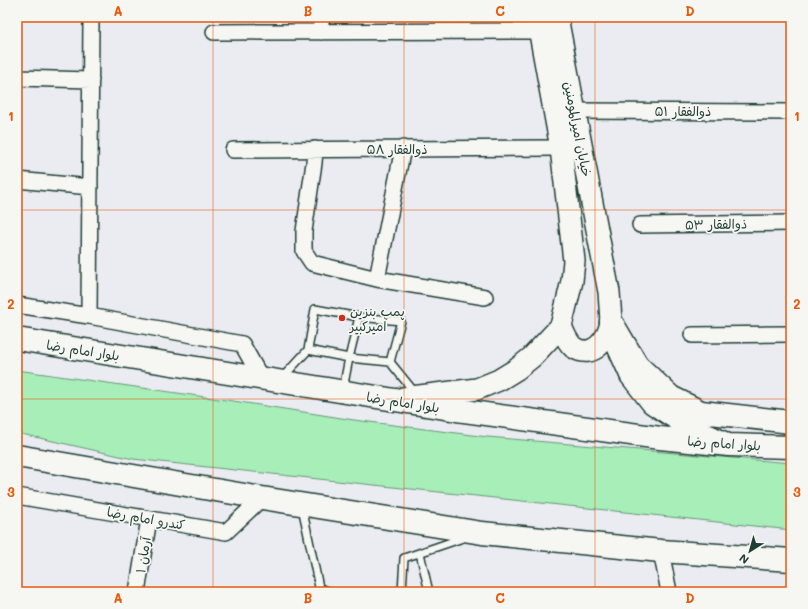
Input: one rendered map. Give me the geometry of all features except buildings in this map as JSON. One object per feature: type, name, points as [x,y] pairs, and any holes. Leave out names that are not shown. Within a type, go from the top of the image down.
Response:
[{"type":"main road","name":"خیابان امیرالمومنین","points":[[557,17],[609,292],[611,321],[617,345],[631,376],[652,403],[684,424],[729,445]]},
{"type":"main road","name":"خیابان امیرالمومنین","points":[[539,24],[561,148],[574,261],[572,281],[561,326]]},
{"type":"main road","points":[[426,401],[477,389],[499,380],[517,369],[532,357],[561,326],[569,343],[575,348],[586,351],[595,348],[602,342],[610,329],[611,321]]},
{"type":"main road","points":[[611,321],[637,365],[671,398],[701,412],[791,422]]},
{"type":"main road","name":"بلوار امام رضا","points":[[17,339],[389,400],[426,401],[660,438],[729,445],[791,447]]},
{"type":"main road","points":[[17,456],[262,498],[482,533],[661,551],[791,560]]},
{"type":"street","points":[[89,316],[91,17]]},
{"type":"street","points":[[214,32],[321,24],[539,24]]},
{"type":"street","points":[[17,78],[91,80]]},
{"type":"street","name":"ذوالفقار ۵۱","points":[[575,111],[791,112]]},
{"type":"street","points":[[377,278],[403,148]]},
{"type":"street","name":"ذوالفقار ۵۸","points":[[233,150],[561,148]]},
{"type":"street","points":[[315,149],[304,230],[304,251],[312,263],[377,278],[485,297]]},
{"type":"street","points":[[17,180],[90,187]]},
{"type":"street","name":"ذوالفقار ۵۳","points":[[640,225],[791,223]]},
{"type":"street","points":[[17,305],[89,316],[242,344],[270,380]]},
{"type":"street","points":[[692,335],[791,334]]},
{"type":"street","name":"کندرو امام رضا","points":[[17,496],[226,532],[262,498]]},
{"type":"street","name":"آرمان ۱","points":[[137,592],[149,519]]},
{"type":"street","points":[[661,551],[669,592]]},
{"type":"lane","points":[[270,380],[308,350],[315,310],[359,317],[401,321],[390,362]]},
{"type":"lane","points":[[343,392],[349,358],[359,317]]},
{"type":"lane","points":[[308,350],[349,358],[390,362],[426,401]]},
{"type":"lane","points":[[302,504],[319,590],[331,592]]},
{"type":"lane","points":[[402,592],[404,558],[455,540],[482,533]]},
{"type":"lane","points":[[420,553],[429,592]]},
{"type":"green space","points":[[17,370],[354,420],[488,437],[791,463],[791,530],[133,459],[17,433]]},
{"type":"place","name":"پمپ بنزین امیرکبیر","points":[[342,318]]}]
